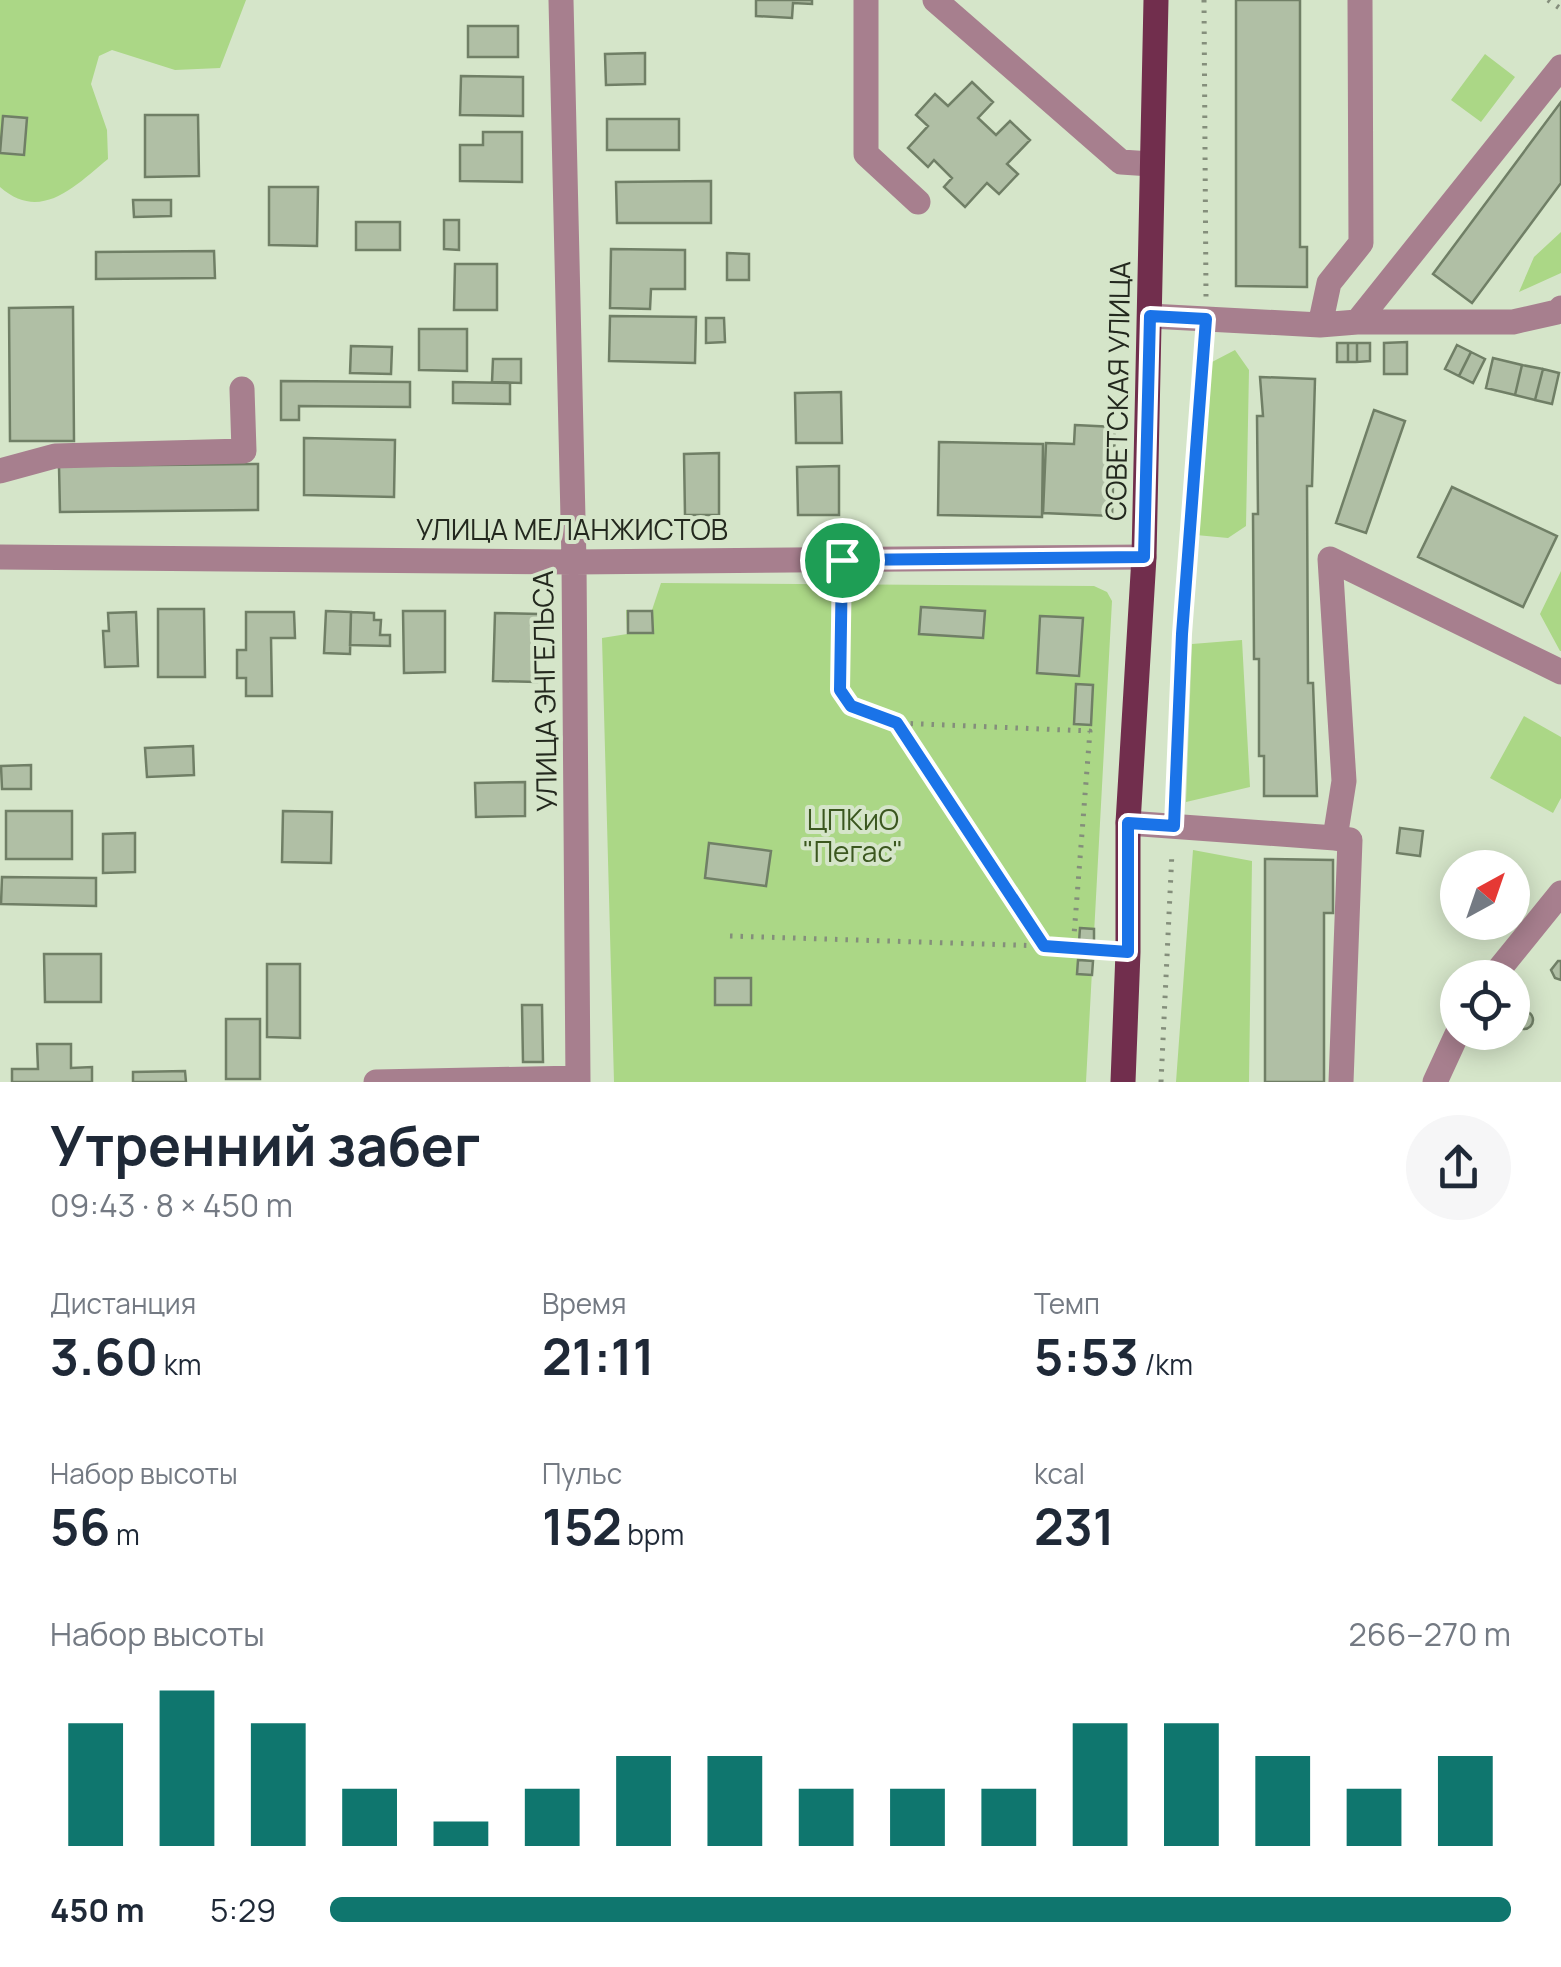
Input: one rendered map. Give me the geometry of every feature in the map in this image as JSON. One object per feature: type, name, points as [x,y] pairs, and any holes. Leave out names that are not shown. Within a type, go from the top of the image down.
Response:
[{"type":"main road","name":"СОВЕТСКАЯ УЛИЦА","points":[[1123,1082],[1128,823],[1144,557],[1156,0]]},
{"type":"street","name":"УЛИЦА ЭНГЕЛЬСА","points":[[561,0],[574,562],[578,1080]]},
{"type":"street","points":[[866,0],[866,154],[918,202]]},
{"type":"street","points":[[935,0],[1121,162],[1151,164]]},
{"type":"street","points":[[1320,325],[1329,283],[1361,243],[1360,0]]},
{"type":"street","points":[[1357,322],[1561,67]]},
{"type":"street","points":[[1150,316],[1320,325],[1513,322],[1561,308]]},
{"type":"street","points":[[0,471],[55,456],[244,452],[242,389]]},
{"type":"street","name":"УЛИЦА МЕЛАНЖИСТОВ","points":[[0,557],[574,562],[1144,557]]},
{"type":"street","points":[[1335,838],[1344,781],[1330,559],[1561,672]]},
{"type":"street","points":[[1128,823],[1350,840],[1340,1082]]},
{"type":"street","points":[[1507,960],[1561,894]]},
{"type":"street","points":[[1438,1077],[1450,1050]]},
{"type":"street","points":[[376,1082],[578,1080]]},
{"type":"path","points":[[1162,1082],[1182,634],[1206,319],[1204,0]]},
{"type":"path","points":[[1548,0],[1561,9]]},
{"type":"path","points":[[842,560],[840,690],[851,706],[897,723],[1090,731],[1073,948]]},
{"type":"path","points":[[897,723],[1044,946]]},
{"type":"path","points":[[730,936],[1128,952]]},
{"type":"green space","points":[[0,0],[246,0],[220,68],[175,70],[112,50],[99,56],[91,84],[107,130],[108,159],[57,197],[30,202],[0,187]]},
{"type":"green space","points":[[1485,54],[1515,77],[1481,122],[1451,100]]},
{"type":"green space","points":[[1561,232],[1561,273],[1519,292],[1534,257]]},
{"type":"green space","points":[[1235,350],[1249,370],[1246,526],[1228,538],[1196,535],[1212,362]]},
{"type":"green space","points":[[1561,571],[1561,651],[1560,651],[1540,614]]},
{"type":"green space","name":"ЦПКиО \"Пегас\"","points":[[661,583],[1094,586],[1107,592],[1112,601],[1086,1082],[614,1082],[602,638],[627,634],[626,610],[652,610]]},
{"type":"green space","points":[[1242,640],[1250,787],[1186,802],[1192,644]]},
{"type":"green space","points":[[1524,716],[1561,737],[1561,798],[1553,813],[1490,778]]},
{"type":"green space","points":[[1193,850],[1252,861],[1249,1082],[1176,1082]]},
{"type":"building","points":[[756,0],[812,0],[812,4],[793,3],[792,18],[756,16]]},
{"type":"building","points":[[1236,0],[1300,0],[1300,247],[1307,247],[1307,287],[1236,286]]},
{"type":"building","points":[[468,26],[518,26],[518,57],[468,57]]},
{"type":"building","points":[[645,53],[645,84],[606,85],[605,54]]},
{"type":"building","points":[[461,76],[523,77],[523,116],[460,115]]},
{"type":"building","points":[[972,82],[993,102],[978,118],[996,135],[1010,121],[1030,140],[1007,164],[1018,174],[999,194],[987,183],[965,207],[944,187],[952,178],[934,160],[928,167],[908,148],[928,126],[916,115],[935,94],[948,106]]},
{"type":"building","points":[[1561,102],[1561,183],[1472,303],[1433,274]]},
{"type":"building","points":[[145,115],[198,115],[199,176],[145,177]]},
{"type":"building","points":[[3,116],[27,118],[24,155],[0,153]]},
{"type":"building","points":[[607,119],[679,119],[679,150],[607,150]]},
{"type":"building","points":[[483,132],[522,132],[522,182],[460,181],[460,145],[483,145]]},
{"type":"building","points":[[711,181],[711,223],[617,223],[616,182]]},
{"type":"building","points":[[269,187],[318,187],[317,246],[269,245]]},
{"type":"building","points":[[133,200],[171,200],[171,216],[134,217]]},
{"type":"building","points":[[444,220],[459,220],[459,250],[444,249]]},
{"type":"building","points":[[356,222],[400,222],[400,250],[356,250]]},
{"type":"building","points":[[611,249],[685,250],[685,289],[651,289],[650,309],[610,308]]},
{"type":"building","points":[[214,251],[215,278],[96,279],[96,252]]},
{"type":"building","points":[[727,253],[749,254],[749,280],[727,280]]},
{"type":"building","points":[[455,264],[497,264],[497,310],[454,310]]},
{"type":"building","points":[[73,307],[74,441],[10,441],[9,308]]},
{"type":"building","points":[[610,316],[696,317],[695,363],[609,361]]},
{"type":"building","points":[[706,318],[724,318],[725,342],[706,343]]},
{"type":"building","points":[[419,329],[467,329],[467,371],[419,370]]},
{"type":"building","points":[[1407,342],[1407,374],[1384,374],[1384,343]]},
{"type":"building","points":[[1337,343],[1348,343],[1348,362],[1337,362]]},
{"type":"building","points":[[1348,343],[1357,343],[1357,362],[1348,362]]},
{"type":"building","points":[[1357,343],[1370,343],[1370,361],[1357,362]]},
{"type":"building","points":[[1457,345],[1471,352],[1459,376],[1445,369]]},
{"type":"building","points":[[351,346],[392,347],[391,374],[350,373]]},
{"type":"building","points":[[1471,352],[1485,359],[1473,383],[1459,376]]},
{"type":"building","points":[[1493,358],[1522,365],[1515,395],[1486,388]]},
{"type":"building","points":[[493,359],[521,359],[521,383],[492,382]]},
{"type":"building","points":[[1522,365],[1543,369],[1535,400],[1515,395]]},
{"type":"building","points":[[1543,369],[1559,373],[1552,404],[1535,400]]},
{"type":"building","points":[[1260,377],[1315,379],[1312,486],[1307,486],[1308,683],[1313,683],[1317,796],[1264,796],[1264,756],[1259,756],[1259,659],[1254,659],[1253,514],[1258,514],[1257,416],[1263,416]]},
{"type":"building","points":[[281,381],[410,382],[410,407],[299,406],[299,420],[281,420]]},
{"type":"building","points":[[453,382],[510,383],[510,404],[453,403]]},
{"type":"building","points":[[841,392],[842,443],[796,443],[795,393]]},
{"type":"building","points":[[1374,410],[1405,421],[1366,533],[1336,523]]},
{"type":"building","points":[[1075,425],[1115,427],[1112,516],[1043,513],[1046,443],[1074,444]]},
{"type":"building","points":[[304,438],[395,440],[394,497],[304,495]]},
{"type":"building","points":[[939,442],[1043,444],[1042,517],[938,515]]},
{"type":"building","points":[[719,453],[719,515],[685,515],[684,454]]},
{"type":"building","points":[[258,464],[258,510],[60,512],[59,466]]},
{"type":"building","points":[[839,466],[839,515],[798,515],[797,467]]},
{"type":"building","points":[[1452,487],[1557,536],[1523,607],[1418,557]]},
{"type":"building","points":[[921,607],[985,611],[983,638],[919,634]]},
{"type":"building","points":[[158,609],[204,609],[205,677],[158,677]]},
{"type":"building","points":[[326,611],[351,612],[350,654],[324,653]]},
{"type":"building","points":[[403,611],[445,611],[445,672],[404,673]]},
{"type":"building","points":[[628,611],[652,611],[653,633],[628,633]]},
{"type":"building","points":[[136,612],[138,666],[105,667],[103,631],[109,631],[108,613]]},
{"type":"building","points":[[246,612],[294,612],[295,638],[271,638],[272,696],[246,696],[246,678],[237,678],[237,650],[246,650]]},
{"type":"building","points":[[351,612],[374,613],[374,620],[381,620],[380,635],[390,635],[390,646],[350,645]]},
{"type":"building","points":[[495,613],[539,614],[537,682],[493,681]]},
{"type":"building","points":[[1040,616],[1083,618],[1079,676],[1037,673]]},
{"type":"building","points":[[1076,684],[1093,685],[1091,725],[1074,724]]},
{"type":"building","points":[[193,746],[194,775],[147,777],[145,748]]},
{"type":"building","points":[[31,765],[31,789],[2,789],[1,766]]},
{"type":"building","points":[[525,782],[525,816],[476,817],[475,783]]},
{"type":"building","points":[[6,811],[72,811],[72,859],[6,859]]},
{"type":"building","points":[[283,811],[332,812],[331,863],[282,862]]},
{"type":"building","points":[[1400,828],[1423,831],[1420,856],[1397,853]]},
{"type":"building","points":[[135,833],[135,872],[103,873],[103,834]]},
{"type":"building","points":[[709,843],[771,851],[766,886],[705,878]]},
{"type":"building","points":[[1265,859],[1333,860],[1333,913],[1324,913],[1324,1082],[1265,1082]]},
{"type":"building","points":[[2,877],[96,878],[96,906],[1,904]]},
{"type":"building","points":[[1080,928],[1094,929],[1094,943],[1079,942]]},
{"type":"building","points":[[44,954],[101,954],[101,1002],[45,1002]]},
{"type":"building","points":[[1078,960],[1093,961],[1092,975],[1077,974]]},
{"type":"building","points":[[1561,961],[1561,980],[1551,970]]},
{"type":"building","points":[[267,964],[300,964],[300,1038],[267,1037]]},
{"type":"building","points":[[715,978],[751,978],[751,1005],[715,1005]]},
{"type":"building","points":[[522,1005],[542,1005],[543,1062],[523,1062]]},
{"type":"building","points":[[226,1019],[260,1019],[260,1079],[226,1079]]},
{"type":"building","points":[[37,1044],[71,1044],[71,1068],[92,1067],[92,1082],[12,1082],[12,1069],[38,1069]]},
{"type":"building","points":[[185,1071],[186,1082],[133,1082],[133,1072]]},
{"type":"route","points":[[1150,316],[1206,319],[1182,634],[1174,826],[1128,823],[1128,952],[1044,946],[897,723],[851,706],[840,690],[842,560],[1144,557],[1150,316]]}]
